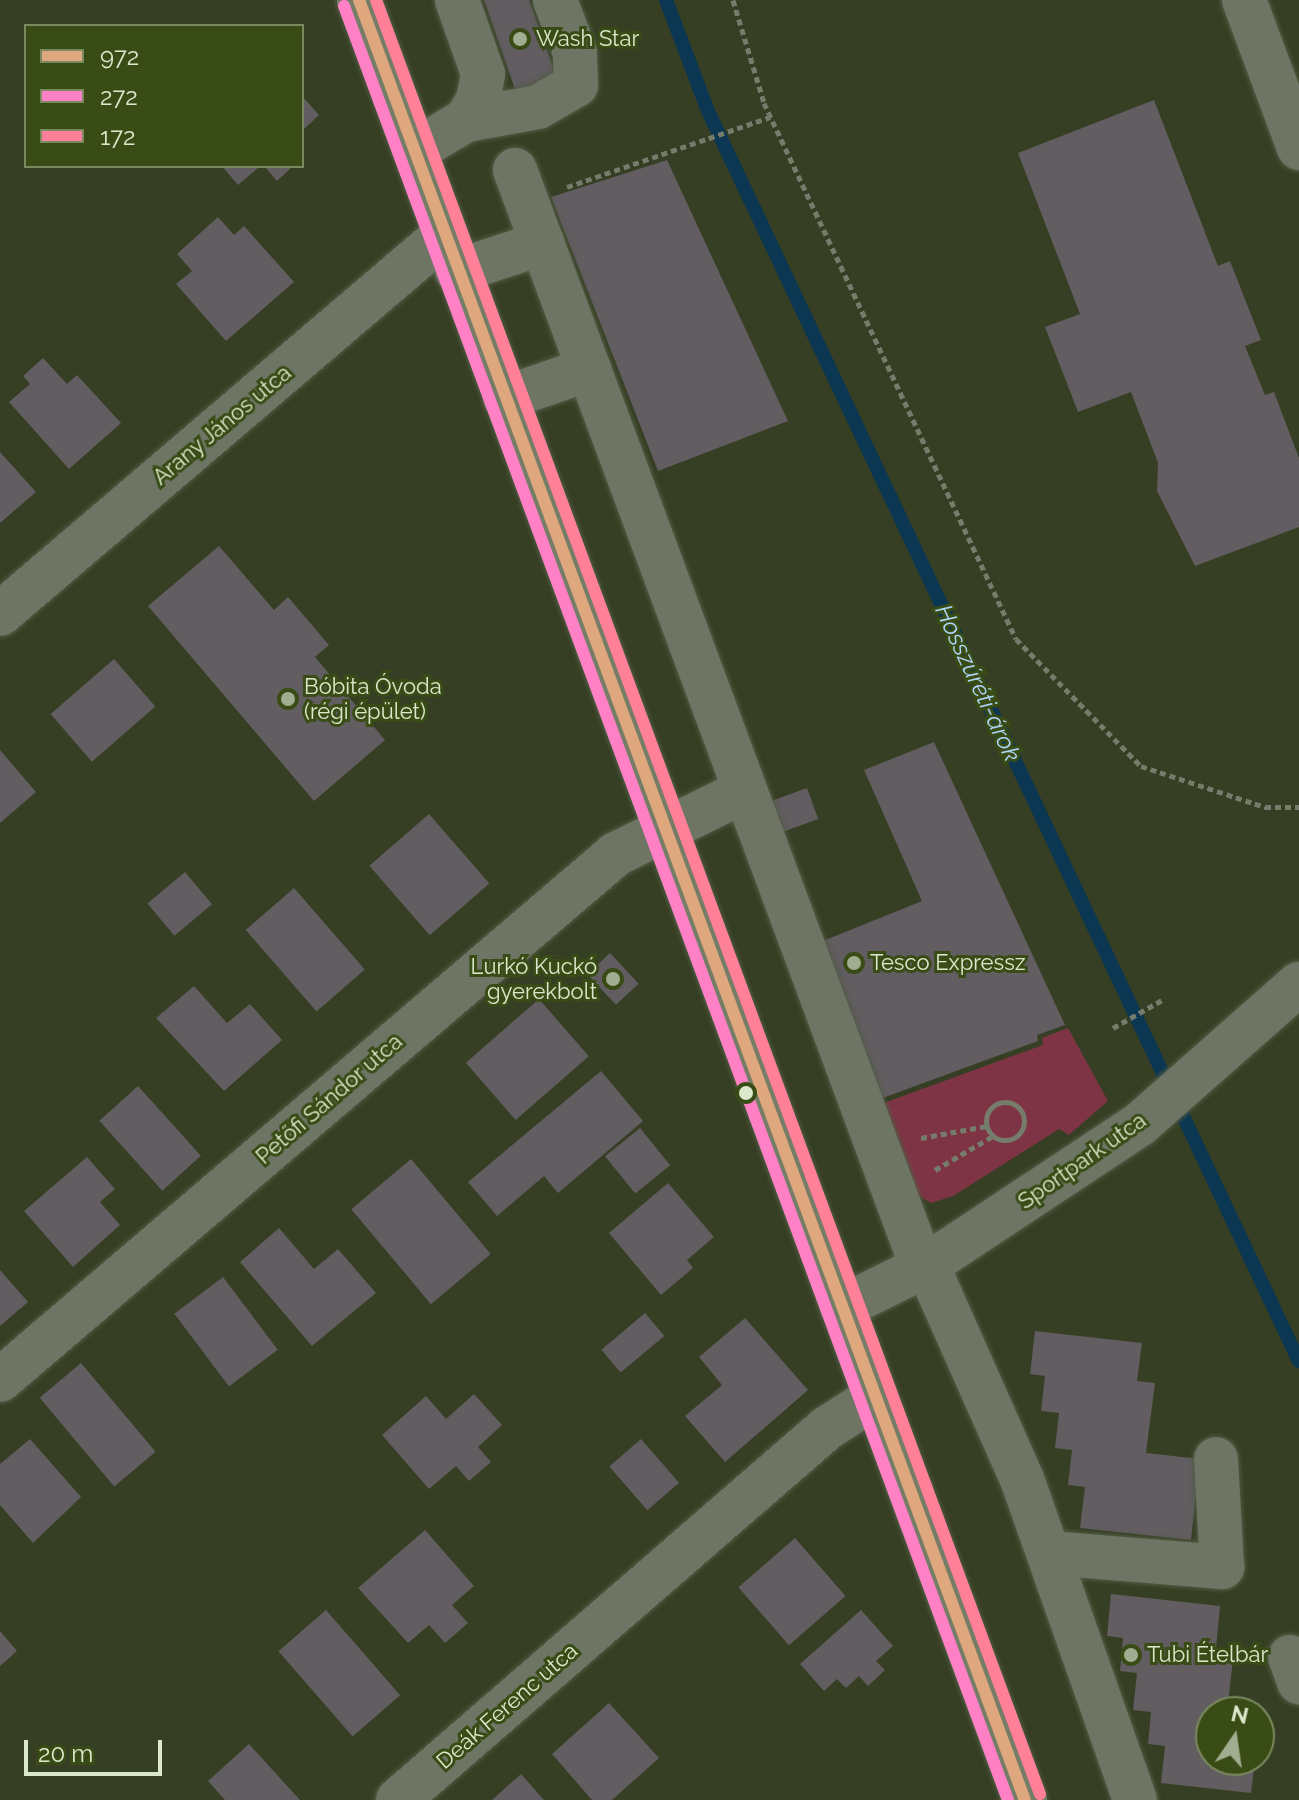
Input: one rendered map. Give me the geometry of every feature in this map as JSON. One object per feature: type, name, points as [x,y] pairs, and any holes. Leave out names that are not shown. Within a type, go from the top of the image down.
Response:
[{"type":"main road","points":[[359,0],[416,150],[450,253],[1025,1800]]},
{"type":"street","points":[[457,0],[483,74],[478,100],[466,120]]},
{"type":"street","points":[[416,150],[466,120],[538,107],[576,85],[575,53],[555,0]]},
{"type":"street","points":[[1244,0],[1299,148]]},
{"type":"street","points":[[521,185],[876,1146],[925,1266],[1022,1479],[1135,1800]]},
{"type":"street","points":[[450,253],[543,243]]},
{"type":"street","name":"Arany János utca","points":[[0,614],[450,253]]},
{"type":"street","points":[[505,398],[589,369]]},
{"type":"street","name":"Petőfi Sándor utca","points":[[0,1380],[616,854],[744,791]]},
{"type":"street","name":"Sportpark utca","points":[[842,1307],[925,1266],[1140,1124],[1299,984]]},
{"type":"street","name":"Deák Ferenc utca","points":[[398,1800],[827,1428],[874,1398]]},
{"type":"street","points":[[1049,1553],[1222,1567],[1216,1459]]},
{"type":"path","points":[[733,0],[770,117],[1016,639],[1141,766],[1265,807],[1299,807]]},
{"type":"path","points":[[521,185],[699,144],[770,117]]},
{"type":"path","points":[[1113,1028],[1162,1000]]},
{"type":"path","points":[[895,1194],[993,1136],[1017,1136],[1025,1120],[1020,1109],[1009,1103],[996,1104],[987,1126]]},
{"type":"path","points":[[876,1146],[987,1126]]},
{"type":"path","points":[[987,1126],[993,1136]]},
{"type":"shaded area","points":[[1068,1028],[1108,1101],[1069,1135],[1059,1129],[953,1196],[931,1203],[914,1193],[881,1104],[1043,1045],[1042,1038]]},
{"type":"building","name":"Wash Star","points":[[484,0],[529,0],[557,78],[516,92]]},
{"type":"building","points":[[304,98],[319,115],[304,129]]},
{"type":"building","points":[[1154,100],[1218,266],[1230,261],[1261,340],[1245,346],[1265,395],[1274,392],[1299,458],[1299,527],[1195,566],[1157,491],[1158,463],[1131,392],[1078,412],[1045,327],[1080,314],[1018,153]]},
{"type":"building","points":[[667,160],[788,421],[658,471],[551,197]]},
{"type":"building","points":[[224,168],[258,168],[238,185]]},
{"type":"building","points":[[266,168],[291,168],[277,181]]},
{"type":"building","points":[[218,217],[234,235],[244,226],[294,282],[226,341],[176,284],[192,271],[177,254]]},
{"type":"building","points":[[43,358],[67,384],[77,375],[121,423],[69,469],[9,402],[30,384],[23,376]]},
{"type":"building","points":[[0,452],[36,492],[0,523]]},
{"type":"building","name":"Bóbita Óvoda (régi épület)","points":[[219,546],[274,610],[288,597],[329,645],[315,657],[385,740],[314,801],[148,606]]},
{"type":"building","points":[[114,659],[155,707],[92,762],[51,714]]},
{"type":"building","points":[[934,742],[1065,1025],[1037,1035],[1038,1041],[880,1099],[823,941],[922,901],[864,770]]},
{"type":"building","points":[[0,750],[36,792],[0,823]]},
{"type":"building","points":[[807,788],[818,819],[783,832],[771,801]]},
{"type":"building","points":[[429,814],[489,883],[430,935],[369,866]]},
{"type":"building","points":[[185,872],[212,904],[174,936],[147,903]]},
{"type":"building","points":[[294,888],[365,970],[317,1011],[246,930]]},
{"type":"building","name":"Lurkó Kuckó gyerekbolt","points":[[610,953],[639,984],[616,1005],[587,974]]},
{"type":"building","points":[[194,986],[227,1023],[250,1004],[282,1040],[224,1091],[156,1018]]},
{"type":"building","points":[[539,999],[589,1056],[516,1120],[466,1063]]},
{"type":"building","points":[[601,1071],[643,1121],[558,1193],[544,1176],[497,1216],[468,1182]]},
{"type":"building","points":[[138,1086],[201,1156],[162,1191],[99,1121]]},
{"type":"building","points":[[640,1128],[670,1165],[635,1194],[605,1156]]},
{"type":"building","points":[[87,1157],[115,1189],[100,1202],[120,1225],[73,1267],[24,1211]]},
{"type":"building","points":[[411,1159],[491,1254],[431,1304],[351,1209]]},
{"type":"building","points":[[668,1183],[714,1237],[687,1260],[693,1268],[661,1295],[609,1233]]},
{"type":"building","points":[[279,1228],[314,1269],[338,1249],[376,1293],[312,1346],[240,1262]]},
{"type":"building","points":[[0,1270],[28,1302],[0,1326]]},
{"type":"building","points":[[223,1277],[278,1350],[229,1386],[174,1314]]},
{"type":"building","points":[[645,1313],[664,1336],[621,1373],[601,1350]]},
{"type":"building","points":[[745,1318],[808,1390],[725,1462],[685,1416],[722,1385],[699,1357]]},
{"type":"building","points":[[1035,1331],[1142,1343],[1137,1381],[1155,1383],[1146,1453],[1200,1459],[1191,1540],[1080,1528],[1085,1487],[1068,1485],[1072,1450],[1055,1448],[1059,1413],[1041,1411],[1045,1376],[1030,1374]]},
{"type":"building","points":[[81,1363],[156,1452],[114,1487],[40,1398]]},
{"type":"building","points":[[474,1394],[502,1425],[478,1447],[491,1462],[469,1481],[456,1466],[429,1489],[382,1435],[426,1396],[446,1419]]},
{"type":"building","points":[[30,1439],[81,1497],[33,1543],[0,1505],[0,1464]]},
{"type":"building","points":[[641,1439],[679,1483],[647,1510],[609,1467]]},
{"type":"building","points":[[425,1530],[474,1586],[452,1605],[468,1623],[445,1643],[429,1625],[408,1643],[358,1588]]},
{"type":"building","points":[[795,1538],[846,1596],[789,1645],[738,1587]]},
{"type":"building","points":[[1111,1594],[1220,1606],[1216,1648],[1234,1651],[1229,1696],[1195,1696],[1195,1776],[1253,1776],[1251,1793],[1161,1783],[1165,1746],[1148,1744],[1151,1712],[1133,1710],[1137,1673],[1120,1671],[1123,1638],[1107,1636]]},
{"type":"building","points":[[326,1610],[400,1695],[353,1737],[278,1651]]},
{"type":"building","points":[[861,1610],[893,1646],[876,1661],[885,1670],[868,1686],[859,1676],[846,1688],[837,1679],[824,1691],[800,1664]]},
{"type":"building","points":[[0,1631],[17,1651],[0,1666]]},
{"type":"building","points":[[609,1703],[659,1758],[612,1800],[592,1800],[552,1754]]},
{"type":"building","points":[[249,1744],[300,1800],[225,1800],[208,1781]]},
{"type":"building","points":[[521,1774],[544,1800],[492,1800]]},
{"type":"waterway","name":"Hosszúréti-árok","points":[[666,0],[708,111],[1299,1361]]},
{"type":"transit line","name":"972","points":[[359,0],[1025,1800]]},
{"type":"transit line","name":"172","points":[[376,0],[1040,1794]]},
{"type":"transit line","name":"272","points":[[344,6],[1008,1800]]},
{"type":"place","name":"Wash Star","points":[[520,39]]},
{"type":"place","name":"Bóbita Óvoda (régi épület)","points":[[288,699]]},
{"type":"place","name":"Tesco Expressz","points":[[854,963]]},
{"type":"place","name":"Lurkó Kuckó gyerekbolt","points":[[613,979]]},
{"type":"place","name":"Tubi Ételbár","points":[[1131,1655]]}]
